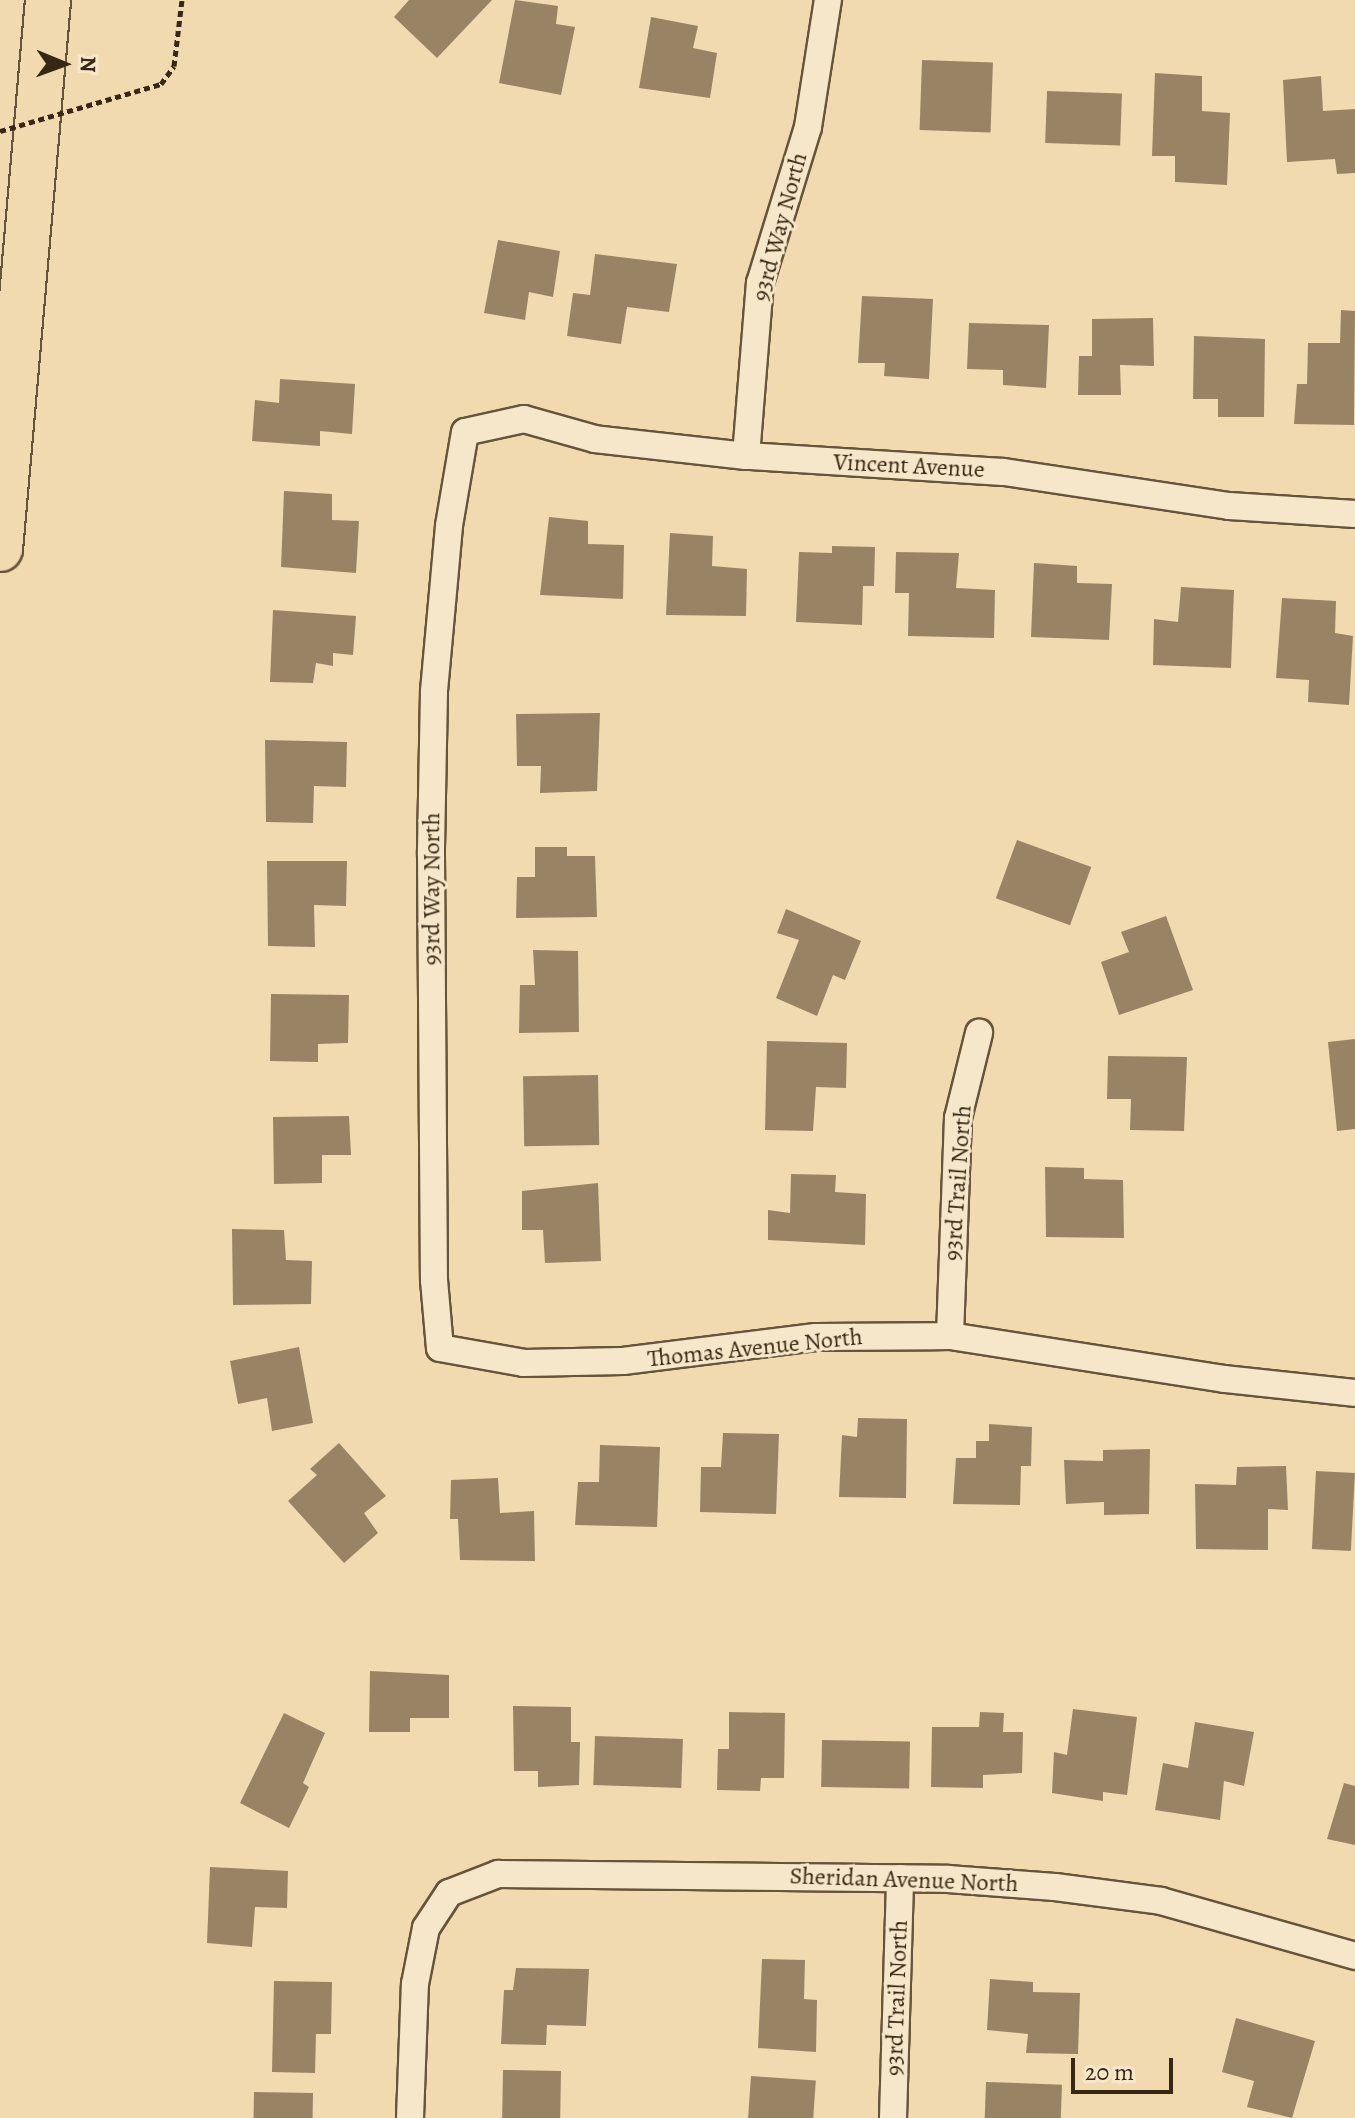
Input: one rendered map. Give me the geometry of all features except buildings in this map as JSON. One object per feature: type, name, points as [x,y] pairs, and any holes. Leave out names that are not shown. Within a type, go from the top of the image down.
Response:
[{"type":"highway","points":[[0,259],[27,0]]},
{"type":"highway","points":[[0,549],[48,0]]},
{"type":"street","name":"93rd Way North","points":[[746,456],[760,283],[808,127],[828,0]]},
{"type":"street","name":"Vincent Avenue","points":[[465,432],[524,419],[595,439],[746,456],[1003,472],[1229,506],[1355,514]]},
{"type":"street","name":"93rd Way North","points":[[440,1348],[434,1280],[434,692],[449,526],[465,432]]},
{"type":"street","name":"93rd Trail North","points":[[950,1336],[958,1118],[979,1033]]},
{"type":"street","name":"Thomas Avenue North","points":[[440,1348],[524,1363],[623,1361],[816,1337],[950,1336],[1225,1379],[1355,1393]]},
{"type":"street","name":"Sheridan Avenue North","points":[[410,2118],[419,1951],[426,1928],[449,1893],[474,1879],[531,1871],[900,1878],[1055,1887],[1161,1901],[1355,1956]]},
{"type":"street","name":"93rd Trail North","points":[[893,2118],[900,1878]]},
{"type":"path","points":[[0,131],[161,84],[174,66],[182,0]]}]
